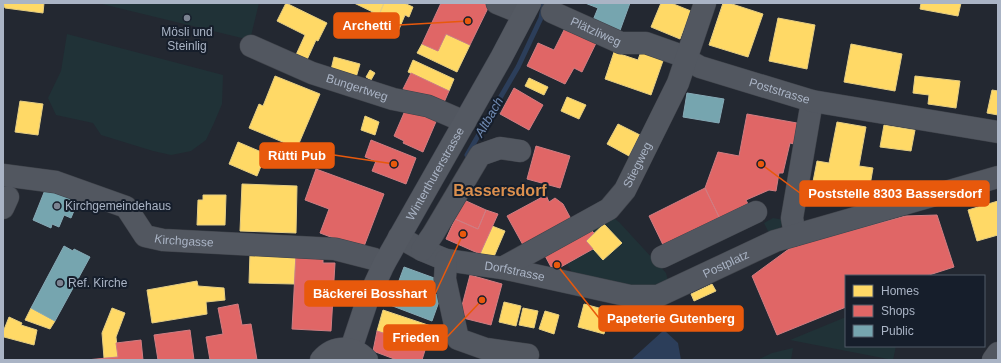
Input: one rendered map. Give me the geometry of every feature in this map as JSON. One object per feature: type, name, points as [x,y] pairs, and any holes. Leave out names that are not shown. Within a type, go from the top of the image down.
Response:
[{"type":"main road","name":"Winterthurerstrasse","points":[[359,355],[367,301],[384,264],[465,122],[527,8]]},
{"type":"main road","points":[[321,360],[326,354],[343,348],[359,355]]},
{"type":"street","points":[[497,3],[527,8]]},
{"type":"street","name":"Stiegweg","points":[[502,268],[609,209],[625,190],[678,83],[705,3]]},
{"type":"street","name":"Plätzliweg","points":[[552,12],[621,43],[646,43],[677,54],[686,60]]},
{"type":"street","name":"Bungertweg","points":[[251,46],[312,73],[393,98],[428,106],[465,122]]},
{"type":"street","name":"Poststrasse","points":[[686,60],[700,67],[812,101],[792,218],[795,235]]},
{"type":"street","points":[[812,101],[998,132]]},
{"type":"street","points":[[422,250],[480,155],[500,148],[520,151]]},
{"type":"street","name":"Kirchgasse","points":[[3,175],[56,182],[126,207],[145,236],[163,240],[335,249],[374,259],[384,264]]},
{"type":"street","name":"Postplatz","points":[[658,296],[775,241],[998,177]]},
{"type":"street","points":[[662,257],[756,212]]},
{"type":"street","name":"Dorfstrasse","points":[[399,237],[422,250],[446,260],[502,268],[630,296],[658,296]]},
{"type":"street","points":[[446,260],[445,279],[458,339],[486,349],[528,355]]},
{"type":"street","points":[[993,360],[998,353]]},
{"type":"shaded area","points":[[102,3],[259,3],[250,40]]},
{"type":"shaded area","points":[[67,34],[223,75],[222,104],[206,140],[191,151],[171,155],[101,135],[93,123],[56,115],[48,98],[61,71]]},
{"type":"shaded area","points":[[773,218],[784,220],[780,228],[770,235],[764,223]]},
{"type":"shaded area","points":[[607,219],[615,219],[619,222],[666,273],[668,281],[646,289],[574,276],[567,264],[593,249],[603,260],[622,243],[605,224],[594,233],[592,231]]},
{"type":"shaded area","points":[[845,317],[845,347],[896,347],[893,360],[790,340]]},
{"type":"shaded area","points":[[793,348],[791,360],[757,360],[772,353]]},
{"type":"water","points":[[664,330],[678,343],[681,360],[631,360]]},
{"type":"building: Homes","points":[[3,3],[44,3],[43,13],[5,8]]},
{"type":"building: Homes","points":[[286,3],[327,23],[318,41],[316,40],[306,62],[295,57],[305,35],[277,21]]},
{"type":"building: Homes","points":[[354,3],[384,3],[379,15]]},
{"type":"building: Homes","points":[[384,3],[404,3],[413,7],[409,17],[405,15],[397,34],[367,24],[372,12],[379,15]]},
{"type":"building: Homes","points":[[661,3],[671,3],[691,11],[680,39],[651,27]]},
{"type":"building: Homes","points":[[723,3],[729,3],[763,14],[748,57],[709,45]]},
{"type":"building: Homes","points":[[921,3],[961,3],[958,16],[920,9]]},
{"type":"building: Homes","points":[[778,18],[815,25],[807,69],[769,61]]},
{"type":"building: Homes","points":[[446,34],[470,45],[457,72],[417,53],[422,44],[438,51]]},
{"type":"building: Homes","points":[[851,44],[902,54],[895,91],[844,82]]},
{"type":"building: Homes","points":[[642,48],[665,55],[651,95],[605,79],[614,52],[638,60]]},
{"type":"building: Homes","points":[[334,57],[360,64],[355,81],[330,74]]},
{"type":"building: Homes","points":[[413,60],[454,79],[449,91],[408,72]]},
{"type":"building: Homes","points":[[370,70],[375,73],[371,80],[366,77]]},
{"type":"building: Homes","points":[[275,76],[320,94],[297,148],[249,128],[259,104],[263,106]]},
{"type":"building: Homes","points":[[915,76],[960,81],[956,108],[928,104],[929,95],[913,93]]},
{"type":"building: Homes","points":[[529,78],[548,87],[544,95],[525,86]]},
{"type":"building: Homes","points":[[992,90],[998,91],[998,115],[987,113]]},
{"type":"building: Homes","points":[[567,97],[586,105],[579,119],[561,111]]},
{"type":"building: Homes","points":[[20,101],[43,104],[38,135],[15,132]]},
{"type":"building: Homes","points":[[365,116],[379,122],[375,135],[361,130]]},
{"type":"building: Homes","points":[[837,122],[866,127],[859,166],[873,168],[867,203],[811,192],[817,161],[829,163]]},
{"type":"building: Homes","points":[[618,124],[640,135],[629,156],[607,144]]},
{"type":"building: Homes","points":[[884,125],[915,130],[911,151],[880,147]]},
{"type":"building: Homes","points":[[238,142],[266,154],[257,176],[229,164]]},
{"type":"building: Homes","points":[[242,184],[297,186],[296,233],[240,231]]},
{"type":"building: Homes","points":[[203,195],[226,195],[225,225],[197,225],[198,200],[203,200]]},
{"type":"building: Homes","points":[[998,201],[998,235],[977,241],[968,210]]},
{"type":"building: Homes","points":[[604,224],[622,243],[603,260],[586,241]]},
{"type":"building: Homes","points":[[492,226],[505,231],[493,259],[480,254]]},
{"type":"building: Homes","points":[[250,253],[296,254],[294,284],[249,283]]},
{"type":"building: Homes","points":[[197,281],[198,286],[224,288],[225,300],[206,302],[207,314],[152,323],[147,290]]},
{"type":"building: Homes","points":[[712,284],[716,291],[694,301],[691,294]]},
{"type":"building: Homes","points":[[504,302],[521,306],[516,326],[499,322]]},
{"type":"building: Homes","points":[[584,304],[610,311],[604,334],[578,327]]},
{"type":"building: Homes","points":[[31,308],[55,321],[50,329],[25,320]]},
{"type":"building: Homes","points":[[112,308],[125,313],[116,337],[118,357],[104,358],[102,333]]},
{"type":"building: Homes","points":[[523,308],[538,311],[534,328],[519,325]]},
{"type":"building: Homes","points":[[383,310],[434,327],[426,347],[377,331]]},
{"type":"building: Homes","points":[[545,311],[559,315],[554,334],[539,329]]},
{"type":"building: Homes","points":[[9,317],[22,323],[21,325],[37,330],[34,345],[4,337],[3,332]]},
{"type":"building: Shops","points":[[441,3],[483,3],[489,6],[470,45],[446,34],[438,51],[422,44]]},
{"type":"building: Shops","points":[[568,22],[599,37],[582,72],[574,68],[565,84],[527,66],[538,43],[554,50]]},
{"type":"building: Shops","points":[[411,73],[449,91],[442,107],[403,89]]},
{"type":"building: Shops","points":[[514,88],[543,105],[529,130],[500,114]]},
{"type":"building: Shops","points":[[407,106],[438,117],[423,152],[403,143],[404,141],[394,136]]},
{"type":"building: Shops","points":[[747,114],[797,123],[794,144],[790,143],[783,173],[779,173],[776,191],[769,190],[746,200],[750,208],[721,221],[705,188],[718,152],[739,156]]},
{"type":"building: Shops","points":[[371,140],[416,158],[406,184],[372,171],[376,161],[365,157]]},
{"type":"building: Shops","points":[[536,146],[570,156],[560,188],[527,179]]},
{"type":"building: Shops","points":[[316,169],[384,194],[363,249],[320,233],[329,209],[305,200]]},
{"type":"building: Shops","points":[[705,188],[721,221],[665,249],[649,216]]},
{"type":"building: Shops","points":[[546,195],[549,202],[555,198],[563,204],[571,219],[523,245],[507,216]]},
{"type":"building: Shops","points":[[464,200],[486,210],[478,229],[455,219]]},
{"type":"building: Shops","points":[[486,210],[498,214],[480,254],[446,239],[455,219],[478,229]]},
{"type":"building: Shops","points":[[937,215],[954,267],[929,275],[845,275],[845,307],[777,335],[752,276],[793,246],[905,216]]},
{"type":"building: Shops","points":[[592,231],[594,233],[586,241],[593,249],[559,268],[551,267],[543,252]]},
{"type":"building: Shops","points":[[296,254],[323,255],[323,263],[335,263],[331,331],[292,329]]},
{"type":"building: Shops","points":[[470,275],[502,284],[491,325],[459,317]]},
{"type":"building: Shops","points":[[238,304],[242,325],[251,324],[257,360],[210,360],[206,337],[223,334],[218,308]]},
{"type":"building: Shops","points":[[190,330],[194,360],[158,360],[154,335]]},
{"type":"building: Shops","points":[[377,331],[426,347],[422,360],[397,360],[373,351]]},
{"type":"building: Shops","points":[[141,340],[143,360],[86,360],[118,357],[116,343]]},
{"type":"building: Public","points":[[585,3],[630,3],[618,36],[591,25],[598,8]]},
{"type":"building: Public","points":[[687,93],[724,99],[719,123],[683,117]]},
{"type":"building: Public","name":"Kirchgemeindehaus","points":[[47,185],[80,196],[71,218],[64,215],[59,227],[52,224],[51,228],[33,220]]},
{"type":"building: Public","name":"Ref. Kirche","points":[[64,246],[90,257],[55,321],[31,308]]},
{"type":"building: Public","points":[[404,267],[437,279],[432,293],[441,296],[432,321],[390,305]]},
{"type":"waterway","name":"Altbach","points":[[467,155],[518,67],[541,18],[544,3]]},
{"type":"place","name":"Mösli und Steinlig","points":[[187,18]]},
{"type":"place","name":"Archetti","points":[[468,21]]},
{"type":"place","name":"Rütti Pub","points":[[394,164]]},
{"type":"place","name":"Poststelle 8303 Bassersdorf","points":[[761,164]]},
{"type":"place","name":"Kirchgemeindehaus","points":[[57,206]]},
{"type":"place","name":"Bäckerei Bosshart","points":[[463,234]]},
{"type":"place","name":"Papeterie Gutenberg","points":[[557,265]]},
{"type":"place","name":"Ref. Kirche","points":[[60,283]]},
{"type":"place","name":"Frieden","points":[[482,300]]},
{"type":"district","name":"Bassersdorf","points":[[500,190]]}]
